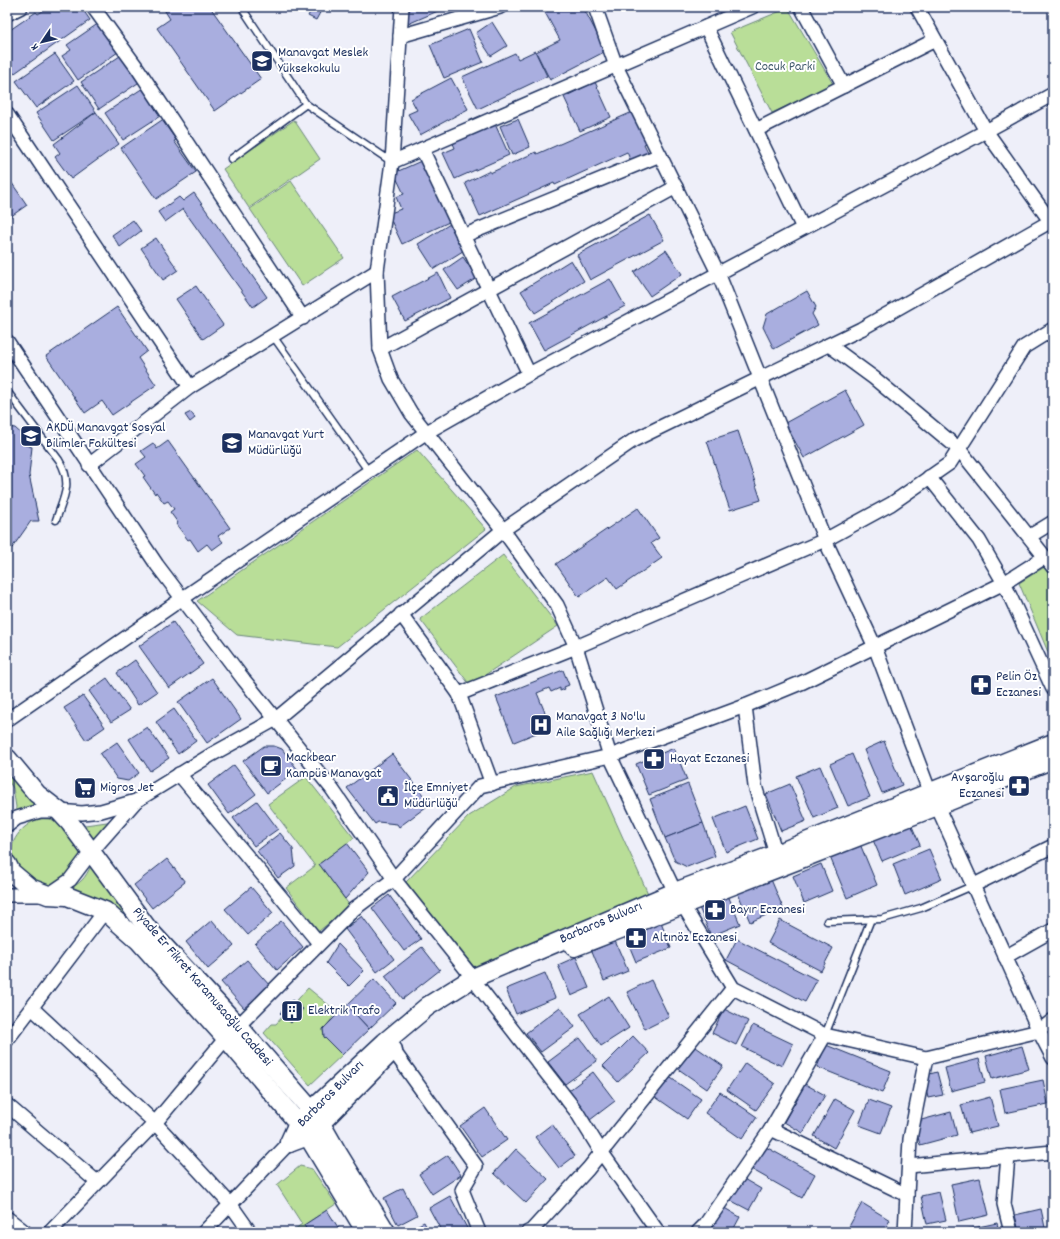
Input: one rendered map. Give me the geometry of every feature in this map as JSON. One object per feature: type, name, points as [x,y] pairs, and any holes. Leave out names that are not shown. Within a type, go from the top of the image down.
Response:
[{"type":"street","points":[[7,14],[20,7]]},
{"type":"street","points":[[93,7],[138,68],[304,318]]},
{"type":"street","points":[[402,7],[392,162],[377,271],[380,349],[391,379],[411,413],[503,530],[557,605],[576,647],[610,756],[679,898],[733,988],[826,1035],[926,1058],[1039,1031],[1053,1020]]},
{"type":"street","points":[[400,36],[500,7]]},
{"type":"street","points":[[595,7],[616,66],[718,273],[826,540],[875,647],[934,799],[972,886],[1053,1058]]},
{"type":"street","points":[[392,162],[752,7]]},
{"type":"street","points":[[801,7],[844,86]]},
{"type":"street","points":[[7,826],[17,818],[40,811],[82,813],[101,811],[136,800],[276,719],[503,530],[634,440],[829,345],[1052,222],[986,131],[917,7]]},
{"type":"street","points":[[706,27],[803,228]]},
{"type":"street","points":[[756,130],[935,40]]},
{"type":"street","points":[[7,720],[427,432],[529,374],[1053,94]]},
{"type":"street","points":[[7,114],[190,387]]},
{"type":"street","points":[[422,149],[529,374]]},
{"type":"street","points":[[463,236],[660,155]]},
{"type":"street","points":[[380,349],[676,187]]},
{"type":"street","points":[[89,465],[190,387],[304,318],[377,271]]},
{"type":"street","points":[[459,694],[576,647],[826,540],[891,504],[950,463],[1024,347],[1053,329]]},
{"type":"street","points":[[7,341],[157,565],[244,680],[332,789],[394,879],[576,1111],[602,1152],[658,1232]]},
{"type":"street","points":[[829,345],[874,378],[959,449],[1030,536],[1053,567]]},
{"type":"street","points":[[929,477],[979,540],[1004,583],[1053,689]]},
{"type":"street","points":[[1030,536],[1053,522]]},
{"type":"street","points":[[50,1232],[155,1123],[232,1032],[354,909],[394,879],[480,786],[610,756],[745,706],[802,682],[1004,583],[1045,557]]},
{"type":"street","points":[[401,614],[459,694],[492,784]]},
{"type":"street","points":[[745,706],[755,786],[776,854]]},
{"type":"street","name":"Barbaros Bulvarı","points":[[316,1117],[385,1042],[428,1006],[476,982],[679,898],[934,799],[1053,743]]},
{"type":"street","name":"Piyade Er Fikret Karamusaoğlu Caddesi","points":[[7,758],[37,794],[59,811],[70,823],[148,929],[232,1032],[303,1129],[366,1232]]},
{"type":"street","name":"Barbaros Bulvarı","points":[[679,898],[776,854],[1053,759]]},
{"type":"street","points":[[179,774],[319,943]]},
{"type":"street","points":[[7,895],[48,894],[70,880],[92,851],[136,800]]},
{"type":"street","points":[[972,886],[1053,846]]},
{"type":"street","name":"Piyade Er Fikret Karamusaoğlu Caddesi","points":[[7,864],[11,872],[30,888],[48,894],[67,896],[105,910],[139,941],[316,1117],[386,1232]]},
{"type":"street","points":[[7,1040],[105,910]]},
{"type":"street","points":[[1005,956],[1053,930]]},
{"type":"street","name":"Barbaros Bulvarı","points":[[289,1143],[316,1117],[393,1050],[476,982]]},
{"type":"street","points":[[530,1232],[588,1169],[733,988]]},
{"type":"street","points":[[32,1008],[155,1123],[231,1205],[250,1232]]},
{"type":"street","points":[[698,1232],[705,1225],[771,1129],[826,1035]]},
{"type":"street","points":[[393,1050],[476,1166],[462,1190],[479,1232]]},
{"type":"street","points":[[905,1232],[910,1139],[926,1058]]},
{"type":"street","points":[[7,1105],[97,1182]]},
{"type":"street","points":[[771,1129],[907,1195]]},
{"type":"street","points":[[204,1232],[289,1143]]},
{"type":"street","points":[[909,1166],[1053,1152]]},
{"type":"street","points":[[1008,1156],[1004,1204],[1011,1232]]},
{"type":"street","points":[[7,1218],[25,1232]]},
{"type":"lane","points":[[244,11],[306,104],[392,162]]},
{"type":"lane","points":[[231,158],[306,104]]},
{"type":"lane","points":[[273,336],[369,472]]},
{"type":"lane","points":[[7,391],[59,460],[65,472],[67,479],[67,490],[56,520]]},
{"type":"lane","points":[[826,921],[882,919],[921,908],[972,886]]},
{"type":"lane","points":[[826,1035],[871,919]]},
{"type":"green space","name":"Cocuk Parki","points":[[788,8],[833,84],[772,113],[730,32]]},
{"type":"green space","points":[[294,120],[320,159],[249,208],[223,169]]},
{"type":"green space","points":[[291,181],[344,258],[302,286],[250,209]]},
{"type":"green space","points":[[417,450],[486,529],[337,647],[237,635],[197,601]]},
{"type":"green space","points":[[503,555],[558,626],[470,685],[420,619]]},
{"type":"green space","points":[[1046,566],[1053,575],[1053,664],[1019,583]]},
{"type":"green space","points":[[7,765],[42,805],[15,817],[16,807],[13,788],[7,779]]},
{"type":"green space","points":[[593,771],[650,898],[475,968],[406,882],[469,816],[516,787]]},
{"type":"green space","points":[[306,777],[354,838],[319,864],[350,906],[319,931],[286,888],[315,866],[268,804]]},
{"type":"green space","points":[[119,817],[92,841],[85,825],[107,822]]},
{"type":"green space","points":[[38,819],[55,821],[79,845],[79,858],[73,870],[63,879],[50,886],[39,885],[29,881],[14,862],[12,855],[14,842],[21,830]]},
{"type":"green space","points":[[92,864],[301,1110],[298,1110],[128,919],[121,913],[67,890],[82,880]]},
{"type":"green space","points":[[308,988],[336,1011],[323,1030],[324,1037],[342,1055],[310,1085],[264,1033],[272,1024],[276,1024]]},
{"type":"green space","points":[[300,1166],[312,1169],[336,1204],[304,1225],[308,1232],[291,1232],[302,1224],[277,1185]]},
{"type":"building","points":[[49,7],[81,7],[90,20],[12,75],[7,68],[7,32],[36,12],[38,14]]},
{"type":"building","points":[[164,7],[210,7],[261,79],[215,111],[157,28],[170,19]]},
{"type":"building","points":[[313,7],[323,7],[316,20],[308,16]]},
{"type":"building","points":[[407,7],[447,7],[408,24]]},
{"type":"building","points":[[542,7],[583,7],[606,51],[550,80],[536,52],[560,40]]},
{"type":"building","points":[[492,22],[507,46],[491,56],[476,33]]},
{"type":"building","points":[[99,23],[118,52],[78,80],[62,56],[71,50],[67,45]]},
{"type":"building","points":[[469,29],[483,62],[444,78],[430,45]]},
{"type":"building","points":[[535,51],[547,76],[478,109],[462,77],[515,53],[518,59]]},
{"type":"building","points":[[55,54],[74,81],[36,108],[16,81]]},
{"type":"building","points":[[123,54],[141,81],[99,109],[81,82]]},
{"type":"building","points":[[451,78],[468,109],[420,135],[408,114],[417,110],[411,99]]},
{"type":"building","points":[[595,82],[611,117],[580,131],[564,97]]},
{"type":"building","points":[[78,85],[96,112],[54,140],[36,113]]},
{"type":"building","points":[[143,88],[160,116],[123,140],[105,113]]},
{"type":"building","points":[[637,110],[651,141],[644,144],[649,154],[631,162],[627,152],[555,185],[554,183],[480,216],[465,183],[536,152],[537,154]]},
{"type":"building","points":[[96,112],[119,144],[71,179],[55,157],[60,153],[54,144]]},
{"type":"building","points":[[518,119],[530,147],[512,155],[500,126]]},
{"type":"building","points":[[162,120],[176,140],[174,141],[196,172],[156,199],[121,148]]},
{"type":"building","points":[[495,124],[509,155],[455,179],[443,153],[455,148],[452,141]]},
{"type":"building","points":[[421,161],[449,222],[402,244],[388,214],[401,209],[396,197],[404,194],[394,173]]},
{"type":"building","points":[[7,176],[27,205],[7,219]]},
{"type":"building","points":[[194,193],[267,297],[253,307],[183,209],[165,222],[158,212],[179,197],[183,201]]},
{"type":"building","points":[[650,215],[664,240],[590,280],[577,255]]},
{"type":"building","points":[[133,220],[141,231],[120,247],[112,235]]},
{"type":"building","points":[[450,224],[466,249],[434,269],[418,244]]},
{"type":"building","points":[[156,238],[178,270],[163,280],[141,248]]},
{"type":"building","points":[[666,250],[682,274],[650,296],[634,272]]},
{"type":"building","points":[[463,257],[477,278],[458,290],[444,270]]},
{"type":"building","points":[[571,260],[584,281],[535,313],[521,291]]},
{"type":"building","points":[[438,273],[450,298],[405,321],[392,297]]},
{"type":"building","points":[[610,279],[625,306],[544,350],[529,323]]},
{"type":"building","points":[[196,286],[223,325],[203,339],[176,299]]},
{"type":"building","points":[[807,291],[816,307],[812,314],[818,325],[774,349],[763,327],[767,314]]},
{"type":"building","points":[[117,307],[147,351],[138,358],[156,385],[112,415],[102,401],[85,413],[46,356]]},
{"type":"building","points":[[845,390],[864,425],[804,458],[785,423]]},
{"type":"building","points":[[191,412],[195,418],[190,422],[185,415]]},
{"type":"building","points":[[7,427],[15,428],[26,438],[25,445],[32,447],[29,475],[39,521],[31,521],[12,548],[7,548]]},
{"type":"building","points":[[738,431],[761,500],[730,510],[707,441]]},
{"type":"building","points":[[168,441],[230,528],[218,536],[223,542],[212,550],[207,544],[198,551],[190,539],[188,540],[176,524],[178,523],[170,512],[174,509],[168,501],[164,503],[156,492],[155,494],[136,464],[146,457],[141,451],[153,443],[157,449]]},
{"type":"building","points":[[638,508],[659,538],[651,543],[662,558],[617,589],[608,577],[579,597],[556,564]]},
{"type":"building","points":[[173,622],[203,664],[169,688],[139,646]]},
{"type":"building","points":[[135,660],[157,692],[138,705],[117,673]]},
{"type":"building","name":"Manavgat 3 No'lu Aile Sağlığı Merkezi","points":[[563,670],[569,685],[564,687],[565,689],[560,691],[560,688],[551,692],[549,688],[537,693],[551,727],[514,742],[496,697]]},
{"type":"building","points":[[107,678],[130,710],[111,722],[89,691]]},
{"type":"building","points":[[212,678],[241,719],[207,743],[178,702]]},
{"type":"building","points":[[83,696],[105,727],[86,740],[64,708]]},
{"type":"building","points":[[174,709],[196,741],[178,754],[156,722]]},
{"type":"building","points":[[147,727],[169,758],[150,771],[129,739]]},
{"type":"building","points":[[884,741],[902,785],[882,793],[864,750]]},
{"type":"building","points":[[117,742],[139,773],[128,781],[117,779],[100,754]]},
{"type":"building","name":"Mackbear Kampüs Manavgat","points":[[264,746],[274,746],[282,749],[298,770],[267,793],[243,761]]},
{"type":"building","points":[[674,748],[687,780],[649,795],[636,764]]},
{"type":"building","name":"İlçe Emniyet Müdürlüğü","points":[[392,754],[430,804],[399,827],[397,824],[378,822],[375,824],[347,788]]},
{"type":"building","points":[[852,754],[870,797],[848,806],[830,764]]},
{"type":"building","points":[[234,765],[256,794],[229,814],[208,785]]},
{"type":"building","points":[[820,766],[838,808],[814,818],[796,776]]},
{"type":"building","points":[[688,784],[703,823],[665,838],[650,799]]},
{"type":"building","points":[[790,784],[806,821],[781,831],[766,794]]},
{"type":"building","points":[[257,801],[278,829],[254,846],[233,818]]},
{"type":"building","points":[[745,806],[758,839],[726,852],[713,819]]},
{"type":"building","points":[[703,823],[715,856],[687,867],[675,861],[665,838]]},
{"type":"building","points":[[911,824],[920,845],[882,861],[873,840]]},
{"type":"building","points":[[280,833],[293,849],[295,866],[278,878],[257,851]]},
{"type":"building","points":[[347,843],[369,872],[345,899],[319,864]]},
{"type":"building","points":[[860,844],[877,885],[847,898],[830,857]]},
{"type":"building","points":[[929,849],[942,879],[905,895],[893,864]]},
{"type":"building","points":[[167,859],[185,882],[152,908],[134,885]]},
{"type":"building","points":[[821,864],[832,891],[804,903],[793,876]]},
{"type":"building","points":[[770,877],[783,908],[750,922],[737,891]]},
{"type":"building","points":[[251,887],[273,913],[248,935],[225,909]]},
{"type":"building","points":[[727,893],[740,924],[711,936],[698,905]]},
{"type":"building","points":[[389,895],[421,939],[404,951],[372,908]]},
{"type":"building","points":[[362,916],[394,959],[377,972],[345,929]]},
{"type":"building","points":[[212,920],[234,946],[208,969],[186,942]]},
{"type":"building","points":[[780,920],[833,948],[821,971],[768,943]]},
{"type":"building","points":[[281,921],[303,947],[277,970],[255,944]]},
{"type":"building","points":[[661,923],[671,948],[636,962],[626,938]]},
{"type":"building","points":[[737,939],[817,980],[805,1002],[726,960]]},
{"type":"building","points":[[615,941],[628,971],[604,981],[592,951]]},
{"type":"building","points":[[338,944],[364,971],[349,986],[326,963]]},
{"type":"building","points":[[422,947],[440,970],[403,999],[385,976]]},
{"type":"building","points":[[576,957],[589,988],[571,996],[558,965]]},
{"type":"building","points":[[247,960],[270,986],[244,1008],[221,982]]},
{"type":"building","points":[[545,973],[555,998],[516,1014],[506,989]]},
{"type":"building","points":[[374,979],[396,1003],[369,1029],[347,1005]]},
{"type":"building","points":[[651,980],[669,1017],[645,1029],[627,992]]},
{"type":"building","points":[[609,996],[629,1028],[601,1046],[580,1014]]},
{"type":"building","name":"Elektrik Trafo","points":[[292,1000],[303,1009],[291,1023],[280,1013]]},
{"type":"building","points":[[347,1005],[369,1029],[342,1055],[324,1037],[323,1029]]},
{"type":"building","points":[[560,1007],[575,1027],[541,1052],[526,1033]]},
{"type":"building","points":[[724,1009],[748,1021],[736,1045],[712,1033]]},
{"type":"building","points":[[753,1025],[793,1044],[782,1066],[742,1047]]},
{"type":"building","points":[[633,1036],[649,1053],[618,1082],[603,1066]]},
{"type":"building","points":[[580,1038],[597,1061],[565,1084],[548,1062]]},
{"type":"building","points":[[693,1045],[723,1066],[707,1089],[677,1068]]},
{"type":"building","points":[[826,1045],[891,1071],[882,1093],[817,1067]]},
{"type":"building","points":[[1022,1046],[1029,1069],[992,1079],[986,1056]]},
{"type":"building","points":[[979,1059],[985,1082],[951,1091],[945,1068]]},
{"type":"building","points":[[745,1063],[775,1084],[756,1110],[727,1090]]},
{"type":"building","points":[[593,1072],[615,1101],[590,1120],[568,1091]]},
{"type":"building","points":[[937,1072],[943,1095],[928,1098],[923,1076]]},
{"type":"building","points":[[668,1076],[701,1099],[687,1119],[654,1096]]},
{"type":"building","points":[[1043,1080],[1048,1104],[1005,1113],[1000,1089]]},
{"type":"building","points":[[805,1084],[825,1095],[803,1133],[784,1122]]},
{"type":"building","points":[[720,1092],[757,1117],[742,1139],[705,1113]]},
{"type":"building","points":[[990,1097],[998,1126],[969,1133],[961,1105]]},
{"type":"building","points":[[835,1099],[855,1110],[834,1148],[814,1136]]},
{"type":"building","points":[[869,1100],[891,1108],[881,1133],[859,1125]]},
{"type":"building","points":[[485,1108],[507,1140],[482,1157],[460,1126]]},
{"type":"building","points":[[951,1112],[957,1135],[920,1145],[914,1122]]},
{"type":"building","points":[[552,1124],[575,1156],[559,1168],[535,1137]]},
{"type":"building","points":[[764,1146],[815,1174],[802,1198],[751,1169]]},
{"type":"building","points":[[516,1149],[548,1179],[526,1203],[494,1173]]},
{"type":"building","points":[[448,1155],[461,1175],[432,1194],[419,1174]]},
{"type":"building","points":[[742,1178],[761,1189],[749,1210],[730,1200]]},
{"type":"building","points":[[980,1178],[989,1215],[959,1222],[951,1184]]},
{"type":"building","points":[[403,1188],[417,1215],[398,1225],[384,1198]]},
{"type":"building","points":[[939,1192],[946,1220],[927,1224],[921,1196]]},
{"type":"building","points":[[450,1196],[469,1232],[442,1232],[429,1208]]},
{"type":"building","points":[[862,1203],[890,1220],[883,1232],[846,1232]]},
{"type":"building","points":[[721,1206],[740,1217],[732,1232],[707,1231]]},
{"type":"building","points":[[1041,1209],[1046,1232],[1019,1232],[1015,1215]]},
{"type":"building","points":[[327,1210],[341,1232],[308,1232],[304,1225]]},
{"type":"building","points":[[424,1222],[429,1232],[405,1232]]},
{"type":"building","points":[[997,1223],[999,1232],[955,1232]]},
{"type":"place","name":"Manavgat Meslek Yüksekokulu","points":[[262,61]]},
{"type":"place","name":"AKDÜ Manavgat Sosyal Bilimler Fakültesi","points":[[31,436]]},
{"type":"place","name":"Manavgat Yurt Müdürlüğü","points":[[232,443]]},
{"type":"place","name":"Pelin Öz Eczanesi","points":[[981,685]]},
{"type":"place","name":"Manavgat 3 No'lu Aile Sağlığı Merkezi","points":[[541,725]]},
{"type":"place","name":"Hayat Eczanesi","points":[[654,759]]},
{"type":"place","name":"Mackbear Kampüs Manavgat","points":[[271,766]]},
{"type":"place","name":"Avşaroğlu Eczanesi","points":[[1019,786]]},
{"type":"place","name":"Migros Jet","points":[[85,788]]},
{"type":"place","name":"İlçe Emniyet Müdürlüğü","points":[[388,796]]},
{"type":"place","name":"Bayır Eczanesi","points":[[715,910]]},
{"type":"place","name":"Altınöz Eczanesi","points":[[636,938]]},
{"type":"place","name":"Elektrik Trafo","points":[[292,1011]]}]
